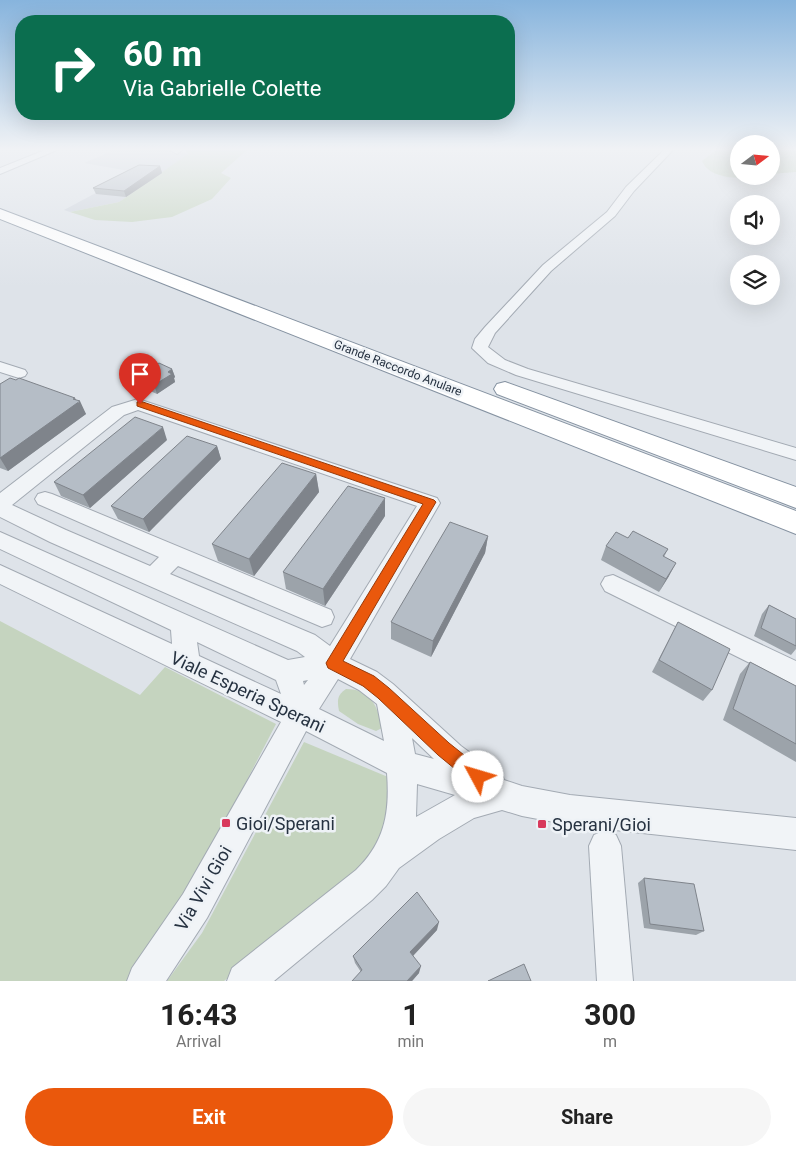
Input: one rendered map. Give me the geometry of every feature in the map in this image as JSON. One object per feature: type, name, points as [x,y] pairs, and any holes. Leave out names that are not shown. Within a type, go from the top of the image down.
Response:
[{"type":"highway","name":"Grande Raccordo Anulare","points":[[0,201],[796,498]]},
{"type":"highway","name":"Grande Raccordo Anulare","points":[[0,214],[796,523]]},
{"type":"street","points":[[625,196],[612,214],[547,268],[490,330],[483,339],[480,348],[486,356],[499,364],[522,372],[796,454]]},
{"type":"street","points":[[0,367],[19,374]]},
{"type":"street","name":"Via Vivi Gioi","points":[[0,504],[118,411],[134,405],[145,405],[430,502],[334,663],[300,714],[195,906],[145,981]]},
{"type":"street","points":[[44,499],[322,618]]},
{"type":"street","name":"Viale Esperia Sperani","points":[[0,508],[58,536],[306,643],[334,663],[368,681],[390,698],[451,756],[501,796]]},
{"type":"street","points":[[56,566],[58,536]]},
{"type":"street","points":[[0,540],[287,672],[334,663]]},
{"type":"street","points":[[154,576],[175,555]]},
{"type":"street","points":[[154,576],[175,555]]},
{"type":"street","points":[[4,576],[56,566]]},
{"type":"street","name":"Viale Esperia Sperani","points":[[4,576],[289,712],[300,714],[401,764],[501,796],[570,810],[739,826],[796,834]]},
{"type":"street","points":[[613,584],[796,674]]},
{"type":"street","points":[[183,624],[187,664]]},
{"type":"street","points":[[287,672],[300,714]]},
{"type":"street","points":[[388,857],[401,816],[399,739],[390,698]]},
{"type":"street","points":[[245,981],[365,885],[388,857],[438,820],[478,800],[501,796]]},
{"type":"street","points":[[605,846],[615,981]]},
{"type":"shaded area","points":[[91,196],[128,196],[119,202],[70,212],[64,210]]},
{"type":"green space","points":[[128,196],[215,196],[212,199],[172,217],[132,222],[95,220],[70,212],[119,202]]},
{"type":"green space","points":[[0,621],[140,695],[165,667],[276,724],[176,917],[128,981],[0,981]]},
{"type":"green space","points":[[346,689],[362,692],[372,701],[382,728],[376,731],[358,724],[339,711],[338,698]]},
{"type":"green space","points":[[304,742],[388,777],[390,798],[381,843],[366,870],[224,981],[167,981],[202,933]]},
{"type":"building","points":[[159,363],[172,369],[168,372],[172,374],[154,385],[135,377]]},
{"type":"building","points":[[10,378],[16,380],[19,378],[80,401],[0,458],[0,384]]},
{"type":"building","points":[[135,417],[163,427],[83,495],[54,482]]},
{"type":"building","points":[[187,436],[217,446],[143,519],[111,506]]},
{"type":"building","points":[[282,463],[316,474],[249,559],[212,544]]},
{"type":"building","points":[[348,486],[385,498],[323,589],[283,572]]},
{"type":"building","points":[[450,522],[488,536],[433,641],[391,622]]},
{"type":"building","points":[[633,531],[668,549],[663,556],[676,563],[666,579],[606,546],[616,532],[628,538]]},
{"type":"building","points":[[769,605],[796,619],[796,646],[761,628]]},
{"type":"building","points":[[678,622],[730,649],[712,690],[659,660]]},
{"type":"building","points":[[750,662],[796,686],[796,744],[733,709]]},
{"type":"building","points":[[644,878],[694,884],[704,931],[650,924]]},
{"type":"building","points":[[417,892],[439,922],[410,952],[421,966],[407,981],[352,981],[362,970],[353,956]]},
{"type":"building","points":[[524,964],[531,981],[488,981]]},
{"type":"place","name":"Gioi/Sperani","points":[[226,823]]},
{"type":"place","name":"Sperani/Gioi","points":[[542,824]]},
{"type":"route","points":[[140,404],[430,502],[334,663],[368,681],[384,693],[451,756],[478,777]]}]
